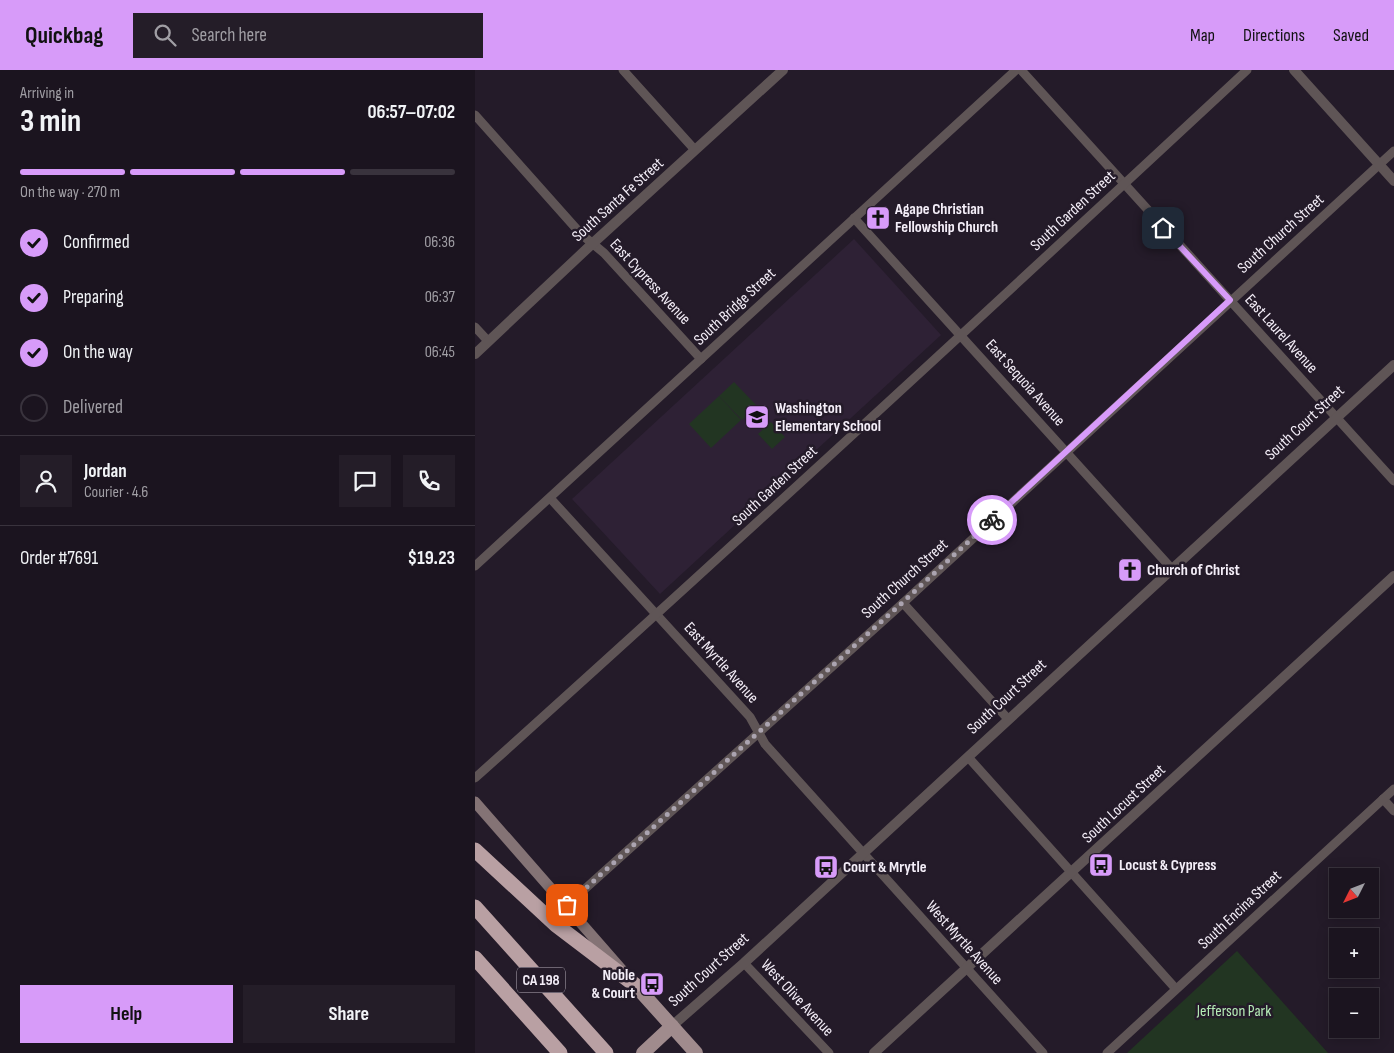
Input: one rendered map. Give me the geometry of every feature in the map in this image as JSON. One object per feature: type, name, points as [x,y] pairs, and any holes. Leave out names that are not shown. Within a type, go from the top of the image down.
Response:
[{"type":"highway","points":[[475,850],[556,925],[635,985]]},
{"type":"highway","name":"CA 198","points":[[475,907],[606,1053]]},
{"type":"highway","name":"CA 198","points":[[475,958],[560,1053]]},
{"type":"main road","points":[[475,802],[696,1053]]},
{"type":"main road","name":"South Court Street","points":[[643,1052],[672,1026]]},
{"type":"street","points":[[623,70],[695,150]]},
{"type":"street","name":"South Santa Fe Street","points":[[475,354],[592,244],[783,70]]},
{"type":"street","name":"South Bridge Street","points":[[475,566],[1016,70]]},
{"type":"street","name":"East Laurel Avenue","points":[[1021,70],[1394,481]]},
{"type":"street","name":"South Garden Street","points":[[475,778],[657,615],[1247,70]]},
{"type":"street","points":[[1293,70],[1394,181]]},
{"type":"street","name":"East Cypress Avenue","points":[[475,115],[581,234],[604,253],[701,358]]},
{"type":"street","name":"South Church Street","points":[[567,905],[903,602],[1394,151]]},
{"type":"street","name":"East Sequoia Avenue","points":[[854,218],[1173,569]]},
{"type":"street","points":[[475,327],[488,342]]},
{"type":"street","name":"South Court Street","points":[[672,1026],[744,963],[1394,364]]},
{"type":"street","name":"East Myrtle Avenue","points":[[550,498],[750,718],[765,744],[862,854]]},
{"type":"street","name":"South Locust Street","points":[[874,1053],[1394,576]]},
{"type":"street","points":[[903,602],[1008,719]]},
{"type":"street","points":[[968,757],[1176,989]]},
{"type":"street","name":"South Encina Street","points":[[1107,1053],[1394,790]]},
{"type":"street","points":[[1383,799],[1394,811]]},
{"type":"street","name":"West Myrtle Avenue","points":[[862,854],[1043,1053]]},
{"type":"street","name":"West Olive Avenue","points":[[744,963],[829,1053]]},
{"type":"shaded area","name":"Washington Elementary School","points":[[854,239],[941,335],[660,594],[572,499]]},
{"type":"green space","points":[[734,382],[757,406],[742,420],[719,396]]},
{"type":"green space","points":[[719,396],[741,420],[711,448],[689,424]]},
{"type":"green space","points":[[771,422],[785,437],[772,449],[758,434]]},
{"type":"green space","name":"Jefferson Park","points":[[1237,951],[1328,1053],[1127,1053]]},
{"type":"way so far","points":[[567,905],[992,520]]},
{"type":"place","name":"Agape Christian Fellowship Church","points":[[878,218]]},
{"type":"place","name":"Washington Elementary School","points":[[757,417]]},
{"type":"place","name":"Church of Christ","points":[[1130,570]]},
{"type":"place","name":"Locust & Cypress","points":[[1101,865]]},
{"type":"place","name":"Court & Mrytle","points":[[826,867]]},
{"type":"place","name":"Noble & Court","points":[[652,984]]},
{"type":"route","points":[[992,520],[1230,300],[1163,228]]}]
